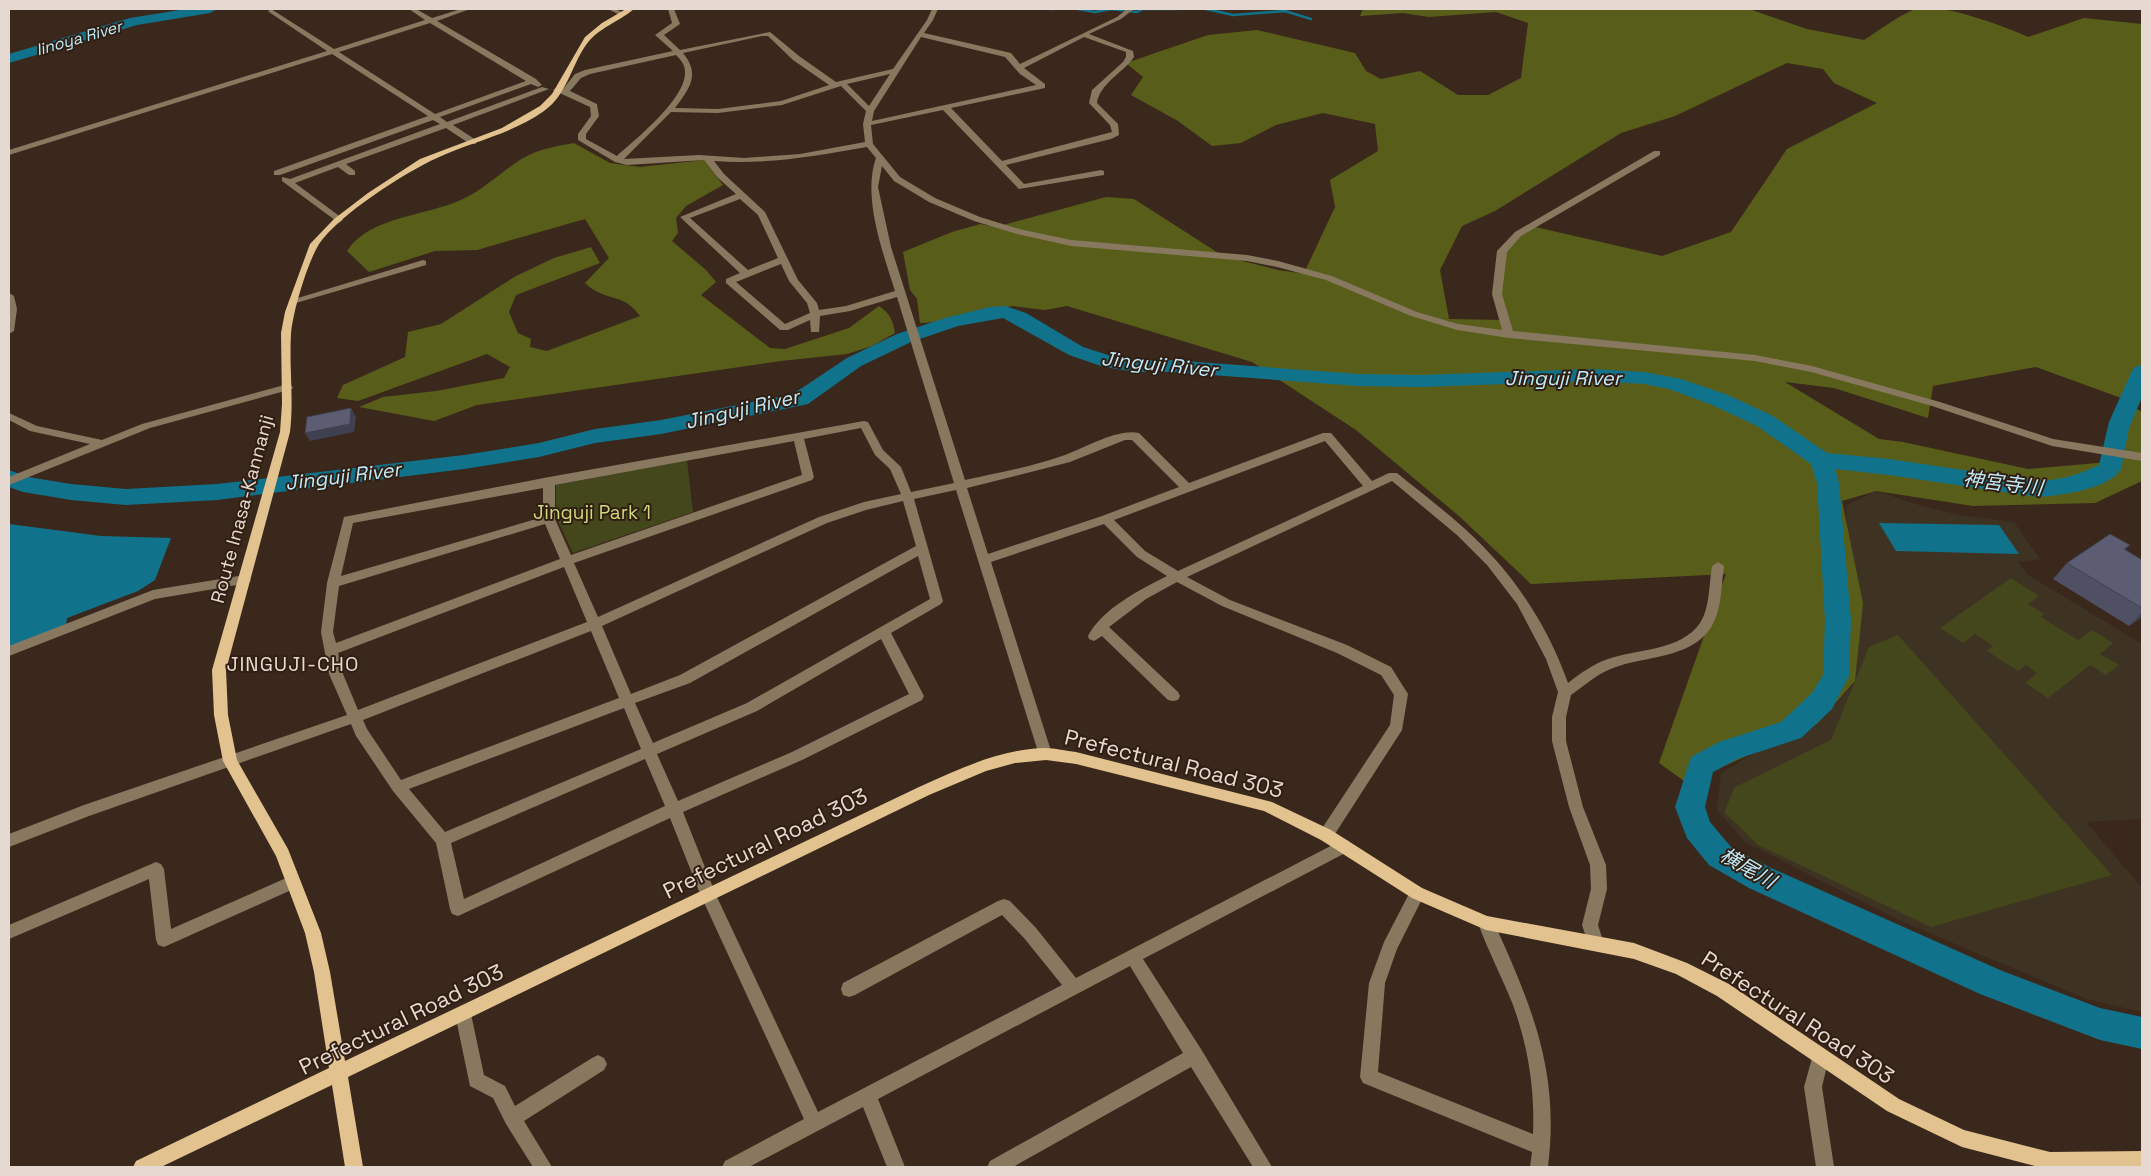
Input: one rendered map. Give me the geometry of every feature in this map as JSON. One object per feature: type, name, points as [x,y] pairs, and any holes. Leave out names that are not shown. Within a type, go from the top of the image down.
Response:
[{"type":"main road","name":"Route Inasa-Kannanji","points":[[354,1167],[313,933],[283,854],[230,760],[221,716],[219,670],[246,580],[279,455],[288,413],[288,319],[315,244],[338,220],[410,168],[435,156],[517,124],[545,107],[559,93],[583,44],[598,30],[631,9]]},
{"type":"main road","name":"Prefectural Road 303","points":[[142,1167],[963,774],[1004,761],[1045,754],[1076,758],[1267,806],[1326,835],[1417,893],[1486,924],[1634,951],[1681,968],[1723,990],[1893,1105],[1962,1138],[2050,1161],[2142,1160]]},
{"type":"street","points":[[412,9],[545,89],[594,106],[595,116],[582,134],[582,140],[618,160],[627,162],[707,158],[744,161],[800,156],[869,144]]},
{"type":"street","points":[[9,153],[467,9]]},
{"type":"street","points":[[611,9],[622,14]]},
{"type":"street","points":[[618,160],[669,110],[687,84],[689,75],[687,66],[677,52],[659,35],[676,24],[672,9]]},
{"type":"street","points":[[935,9],[930,20],[870,111],[867,124],[869,144],[879,159],[897,179],[932,200],[977,219],[1071,242],[1239,257],[1278,264],[1329,278],[1423,317],[1457,327],[1510,335],[1746,357],[1803,368],[1936,404],[2021,433],[2080,447],[2142,457]]},
{"type":"street","points":[[1020,67],[1119,18],[1131,9]]},
{"type":"street","points":[[271,11],[436,116],[473,142]]},
{"type":"street","points":[[559,93],[578,76],[588,72],[770,34],[796,58],[838,84],[870,111]]},
{"type":"street","points":[[867,124],[1042,86],[1008,55],[919,34]]},
{"type":"street","points":[[1000,164],[1108,137],[1116,133],[1114,124],[1093,102],[1095,92],[1130,57],[1129,51],[1085,34]]},
{"type":"street","points":[[669,110],[718,111],[782,103],[838,84],[897,70]]},
{"type":"street","points":[[338,220],[277,173],[533,81]]},
{"type":"street","points":[[289,182],[545,89]]},
{"type":"street","points":[[945,107],[1022,187],[1027,188],[1101,174]]},
{"type":"street","points":[[1510,335],[1496,294],[1502,251],[1518,234],[1656,153]]},
{"type":"street","points":[[707,158],[721,176],[762,214],[794,281],[812,303],[815,314],[815,330]]},
{"type":"street","points":[[879,159],[874,187],[886,247],[1045,754]]},
{"type":"street","points":[[340,164],[352,173]]},
{"type":"street","points":[[742,195],[684,217],[747,274]]},
{"type":"street","points":[[784,260],[729,281],[784,328],[815,314],[847,309],[900,293]]},
{"type":"street","points":[[293,301],[423,263]]},
{"type":"street","points":[[9,296],[12,315],[9,332]]},
{"type":"street","points":[[9,481],[102,443],[174,418],[288,386]]},
{"type":"street","points":[[9,416],[34,429],[102,443]]},
{"type":"street","points":[[443,840],[752,706],[937,601],[908,498],[895,467],[879,452],[864,424],[798,434],[348,520],[333,583],[328,632],[336,674],[353,718],[398,787],[443,840],[458,909],[674,809],[797,756],[917,696],[884,632]]},
{"type":"street","points":[[331,650],[568,562],[808,477],[798,434]]},
{"type":"street","points":[[9,841],[84,811],[353,718],[595,624],[823,520],[864,506],[1012,474],[1066,459],[1124,436],[1135,436],[1187,488]]},
{"type":"street","points":[[985,560],[1106,519],[1328,436],[1370,487]]},
{"type":"street","points":[[1173,696],[1097,631],[1125,607],[1178,576],[1393,476],[1462,532],[1492,562],[1522,601],[1552,660],[1565,692],[1558,741],[1576,808],[1598,865],[1599,889],[1590,925],[1596,944]]},
{"type":"street","points":[[549,481],[549,519],[674,809],[709,896],[815,1124]]},
{"type":"street","points":[[333,583],[549,519]]},
{"type":"street","points":[[1106,519],[1141,554],[1226,603],[1372,663],[1386,672],[1401,694],[1397,726],[1326,835]]},
{"type":"street","points":[[398,787],[685,679],[922,548]]},
{"type":"street","points":[[1565,692],[1601,667],[1680,644],[1695,636],[1705,626],[1709,615],[1718,566]]},
{"type":"street","points":[[9,651],[153,595],[246,580]]},
{"type":"street","points":[[731,1167],[868,1097],[1344,846]]},
{"type":"street","points":[[9,932],[156,869],[164,940],[293,882]]},
{"type":"street","points":[[1417,893],[1390,947],[1377,983],[1369,1077],[1542,1147]]},
{"type":"street","points":[[849,989],[1004,906],[1030,933],[1074,988]]},
{"type":"street","points":[[1486,924],[1521,1005],[1534,1046],[1541,1094],[1542,1147],[1539,1167]]},
{"type":"street","points":[[1133,957],[1263,1167]]},
{"type":"street","points":[[463,1014],[476,1080],[499,1092],[512,1118],[543,1167]]},
{"type":"street","points":[[996,1167],[1195,1055]]},
{"type":"street","points":[[1820,1057],[1813,1087],[1825,1167]]},
{"type":"street","points":[[512,1118],[598,1064]]},
{"type":"street","points":[[868,1097],[896,1167]]},
{"type":"shaded area","points":[[1876,491],[1922,506],[1959,515],[2014,522],[2040,559],[2018,562],[2028,575],[2142,644],[2142,819],[2086,822],[2142,888],[2142,1012],[2087,999],[1903,922],[1745,842],[1717,810],[1721,774],[1747,757],[1817,724],[1853,685],[1853,609],[1846,506]]},
{"type":"green space","points":[[1924,8],[1971,16],[2028,37],[2084,18],[2142,24],[2142,397],[2135,403],[2036,367],[1933,386],[1928,418],[1834,388],[1785,382],[1879,439],[1903,442],[2028,469],[2120,461],[2129,404],[2142,412],[2142,481],[2095,503],[1973,506],[1876,491],[1842,501],[1863,603],[1855,681],[1817,724],[1687,783],[1659,763],[1726,574],[1531,584],[1459,516],[1356,430],[1252,362],[1067,306],[1045,310],[1013,306],[980,312],[957,321],[920,323],[917,299],[910,290],[903,252],[952,232],[980,224],[996,227],[1106,197],[1134,199],[1223,256],[1278,270],[1313,275],[1305,271],[1335,207],[1330,180],[1378,151],[1375,124],[1323,113],[1276,125],[1241,143],[1212,146],[1178,121],[1131,95],[1143,77],[1126,63],[1208,35],[1257,30],[1355,53],[1366,71],[1381,79],[1420,71],[1458,95],[1488,95],[1521,78],[1528,23],[1496,12],[1429,17],[1403,13],[1360,16],[1363,9],[1749,9],[1807,29],[1864,40],[1900,16],[1913,10]],"holes":[[[1787,63],[1823,69],[1834,83],[1877,103],[1787,149],[1731,232],[1662,256],[1531,226],[1502,251],[1497,291],[1502,320],[1449,319],[1440,270],[1462,226],[1495,211],[1621,133],[1675,116]]]},
{"type":"green space","points":[[574,143],[610,163],[640,167],[704,160],[723,185],[686,206],[676,218],[678,233],[672,241],[706,270],[716,282],[701,295],[770,348],[785,349],[849,328],[879,306],[886,311],[895,333],[872,346],[847,354],[781,361],[477,405],[434,421],[359,407],[383,397],[436,391],[504,378],[510,367],[487,354],[358,401],[337,398],[343,385],[405,357],[408,332],[441,324],[516,276],[554,258],[591,247],[600,263],[516,295],[509,312],[518,333],[531,339],[530,347],[547,351],[640,316],[627,303],[600,293],[585,283],[609,258],[585,219],[477,250],[435,251],[369,272],[347,251],[357,239],[384,224],[463,199],[479,190],[523,158],[535,152]]},
{"type":"green space","name":"Jinguji Park 1","points":[[687,460],[693,512],[573,553],[556,517],[556,485]]},
{"type":"green space","points":[[2011,578],[2039,596],[2028,604],[2044,614],[2041,617],[2078,640],[2092,630],[2113,643],[2100,654],[2119,665],[2106,675],[2090,665],[2048,698],[2025,683],[2037,673],[2026,665],[2018,671],[1987,651],[1993,646],[1975,634],[1963,643],[1940,628]]},
{"type":"green space","points":[[1898,635],[2112,875],[1931,927],[1758,845],[1724,812],[1735,787],[1831,740],[1869,647]]},
{"type":"water","points":[[1879,523],[1999,525],[2019,554],[1896,551]]},
{"type":"water","points":[[9,524],[101,536],[171,538],[155,580],[138,591],[67,618],[66,625],[9,648]]},
{"type":"building","points":[[351,408],[350,424],[305,433],[307,417]]},
{"type":"building","points":[[2110,534],[2130,545],[2124,549],[2142,560],[2142,608],[2067,563]]},
{"type":"waterway","name":"Iinoya River","points":[[9,59],[135,21],[210,9]]},
{"type":"waterway","points":[[1078,9],[1095,12],[1111,9],[1137,12],[1143,9],[1177,9]]},
{"type":"waterway","points":[[1206,9],[1233,15],[1285,11],[1311,19]]},
{"type":"waterway","name":"Jinguji River","points":[[9,478],[23,484],[71,492],[126,497],[217,492],[464,462],[539,450],[595,436],[661,427],[800,399],[854,362],[904,338],[952,322],[990,313],[1005,312],[1019,317],[1076,351],[1104,361],[1137,366],[1171,366],[1358,380],[1421,381],[1492,377],[1593,375],[1644,378],[1674,384],[1720,400],[1765,421],[1821,460]]},
{"type":"waterway","name":"神宮寺川","points":[[1821,460],[1889,467],[2037,489],[2060,488],[2085,481],[2110,469],[2120,422],[2142,371]]},
{"type":"waterway","name":"横尾川","points":[[1821,460],[1828,483],[1830,534],[1838,620],[1836,676],[1822,701],[1791,730],[1729,750],[1701,765],[1690,807],[1697,829],[1720,856],[1760,878],[1992,983],[2100,1024],[2142,1033]]},
{"type":"district","name":"JINGUJI-CHO","points":[[293,664]]}]
